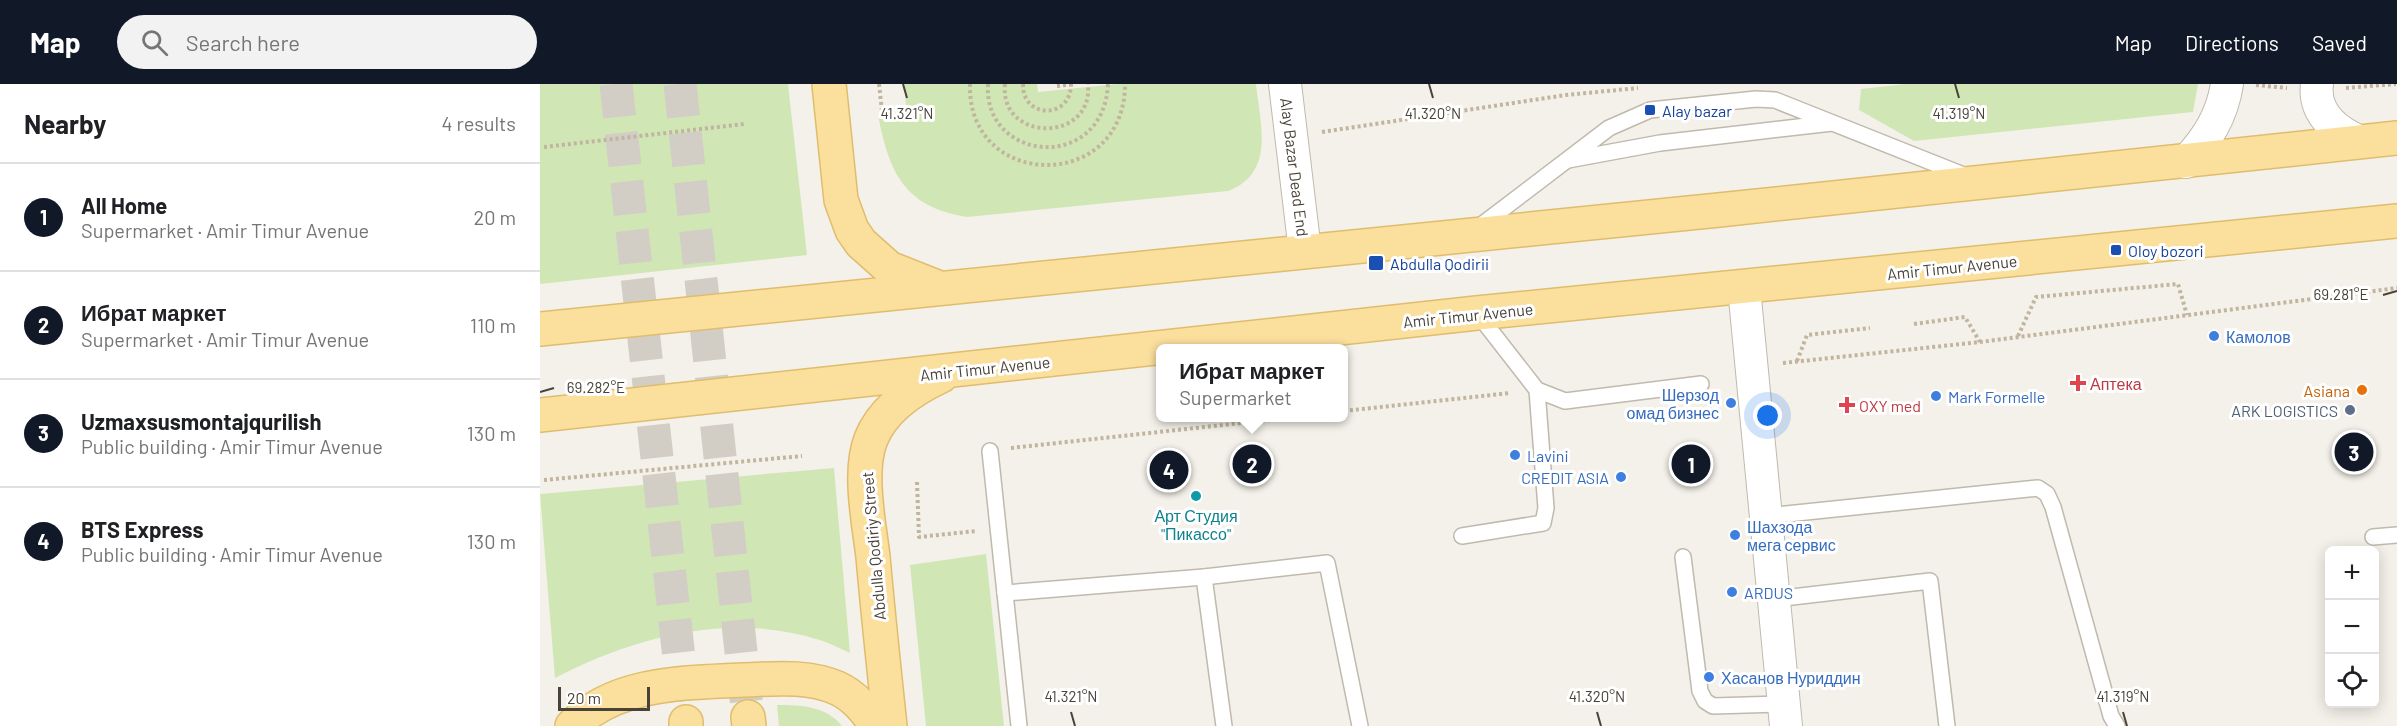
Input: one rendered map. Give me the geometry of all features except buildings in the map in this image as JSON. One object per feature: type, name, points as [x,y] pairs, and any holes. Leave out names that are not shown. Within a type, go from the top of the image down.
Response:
[{"type":"main road","points":[[830,84],[841,200],[852,230],[861,243],[890,268],[924,283],[945,289]]},
{"type":"main road","points":[[540,329],[2186,162],[2397,138]]},
{"type":"main road","name":"Amir Timur Avenue","points":[[1202,344],[1477,313],[2397,221]]},
{"type":"main road","name":"Amir Timur Avenue","points":[[540,415],[1156,349]]},
{"type":"main road","name":"Abdulla Qodiriy Street","points":[[890,726],[866,494],[867,452],[875,430],[888,412],[922,386],[953,372]]},
{"type":"main road","points":[[572,726],[584,714],[602,704],[648,688],[673,684],[790,678],[838,688],[855,699],[877,726]]},
{"type":"street","name":"Alay Bazar Dead End","points":[[1285,84],[1305,251]]},
{"type":"street","points":[[2186,162],[2214,128],[2228,84]]},
{"type":"street","points":[[2317,86],[2317,100],[2324,116],[2344,134],[2361,142]]},
{"type":"street","points":[[1744,288],[1754,367],[1784,715]]},
{"type":"lane","points":[[1468,235],[1609,128],[1650,110],[1756,99],[1775,100],[1983,182]]},
{"type":"lane","points":[[1565,161],[1660,143],[1835,123]]},
{"type":"lane","points":[[1477,313],[1537,390],[1565,401],[1701,384]]},
{"type":"lane","points":[[1462,536],[1544,523],[1546,508],[1537,390]]},
{"type":"lane","points":[[990,451],[1019,726]]},
{"type":"lane","points":[[1767,516],[2038,488],[2047,494],[2053,507],[2111,716],[2117,726]]},
{"type":"lane","points":[[2373,537],[2397,535]]},
{"type":"lane","points":[[1683,557],[1700,691],[1705,701],[1713,706],[1784,715]]},
{"type":"lane","points":[[1005,593],[1204,577],[1327,563],[1360,726]]},
{"type":"lane","points":[[1204,577],[1224,726]]},
{"type":"lane","points":[[1775,599],[1930,581],[1947,726]]},
{"type":"path","points":[[879,84],[882,111]]},
{"type":"path","points":[[969,84],[969,100],[977,123],[991,143],[1010,158],[1034,165],[1058,166],[1081,159],[1101,145],[1116,126],[1125,100],[1125,84]]},
{"type":"path","points":[[988,84],[987,94],[992,112],[1003,128],[1017,140],[1035,147],[1055,148],[1073,142],[1089,132],[1101,117],[1107,99],[1108,84]]},
{"type":"path","points":[[1005,84],[1008,104],[1015,115],[1026,124],[1046,129],[1066,125],[1078,116],[1085,105],[1089,91],[1088,84]]},
{"type":"path","points":[[1023,84],[1024,96],[1029,103],[1042,111],[1050,111],[1064,104],[1068,98],[1072,84],[1058,86]]},
{"type":"path","points":[[2246,84],[2317,86],[2396,84]]},
{"type":"path","points":[[1292,136],[1566,95],[1642,88]]},
{"type":"path","points":[[544,147],[744,124]]},
{"type":"path","points":[[2017,337],[2036,297],[2178,284],[2187,315]]},
{"type":"path","points":[[1754,367],[1980,342],[2397,288]]},
{"type":"path","points":[[1914,324],[1965,317],[1980,342]]},
{"type":"path","points":[[1797,361],[1807,335],[1870,328]]},
{"type":"path","points":[[1348,411],[1537,390]]},
{"type":"path","points":[[990,451],[1244,422]]},
{"type":"path","points":[[544,480],[802,456]]},
{"type":"path","points":[[917,482],[919,537],[997,528]]},
{"type":"green space","points":[[540,84],[788,84],[807,255],[540,284]]},
{"type":"green space","points":[[904,84],[1037,84],[1038,92],[1117,84],[1256,84],[1262,130],[1259,160],[1253,172],[1243,183],[1228,191],[967,217],[928,205],[903,184],[894,170],[878,115],[907,116]]},
{"type":"green space","points":[[1906,84],[2198,84],[2193,112],[1914,141],[1859,110],[1861,89]]},
{"type":"green space","points":[[834,468],[850,653],[820,640],[783,631],[749,628],[716,629],[682,633],[649,641],[585,663],[555,678],[540,494]]},
{"type":"green space","points":[[986,554],[1004,726],[926,726],[910,565]]},
{"type":"green space","points":[[777,705],[812,708],[828,714],[842,726],[779,726]]},
{"type":"tunnel","points":[[616,84],[686,722]]},
{"type":"tunnel","points":[[680,84],[748,717]]},
{"type":"place","name":"Alay bazar","points":[[1650,110]]},
{"type":"place","name":"Oloy bozori","points":[[2116,250]]},
{"type":"place","name":"Abdulla Qodirii","points":[[1376,263]]},
{"type":"place","name":"Камолов","points":[[2214,336]]},
{"type":"place","name":"Аптека","points":[[2078,383]]},
{"type":"place","name":"Asiana","points":[[2362,390]]},
{"type":"place","name":"Mark Formelle","points":[[1936,396]]},
{"type":"place","name":"Шерзод омад бизнес","points":[[1731,403]]},
{"type":"place","name":"OXY med","points":[[1847,405]]},
{"type":"place","name":"ARK LOGISTICS","points":[[2350,410]]},
{"type":"place","name":"Uzmaxsusmontajqurilish","points":[[2354,452]]},
{"type":"place","name":"Lavini","points":[[1515,455]]},
{"type":"place","name":"Ибрат маркет","points":[[1252,464]]},
{"type":"place","name":"All Home","points":[[1691,464]]},
{"type":"place","name":"BTS Express","points":[[1169,470]]},
{"type":"place","name":"CREDIT ASIA","points":[[1621,477]]},
{"type":"place","name":"Арт Студия \"Пикассо\"","points":[[1196,496]]},
{"type":"place","name":"Шахзода мега сервис","points":[[1735,535]]},
{"type":"place","name":"ARDUS","points":[[1732,592]]},
{"type":"place","name":"Хасанов Нуриддин","points":[[1709,677]]}]
